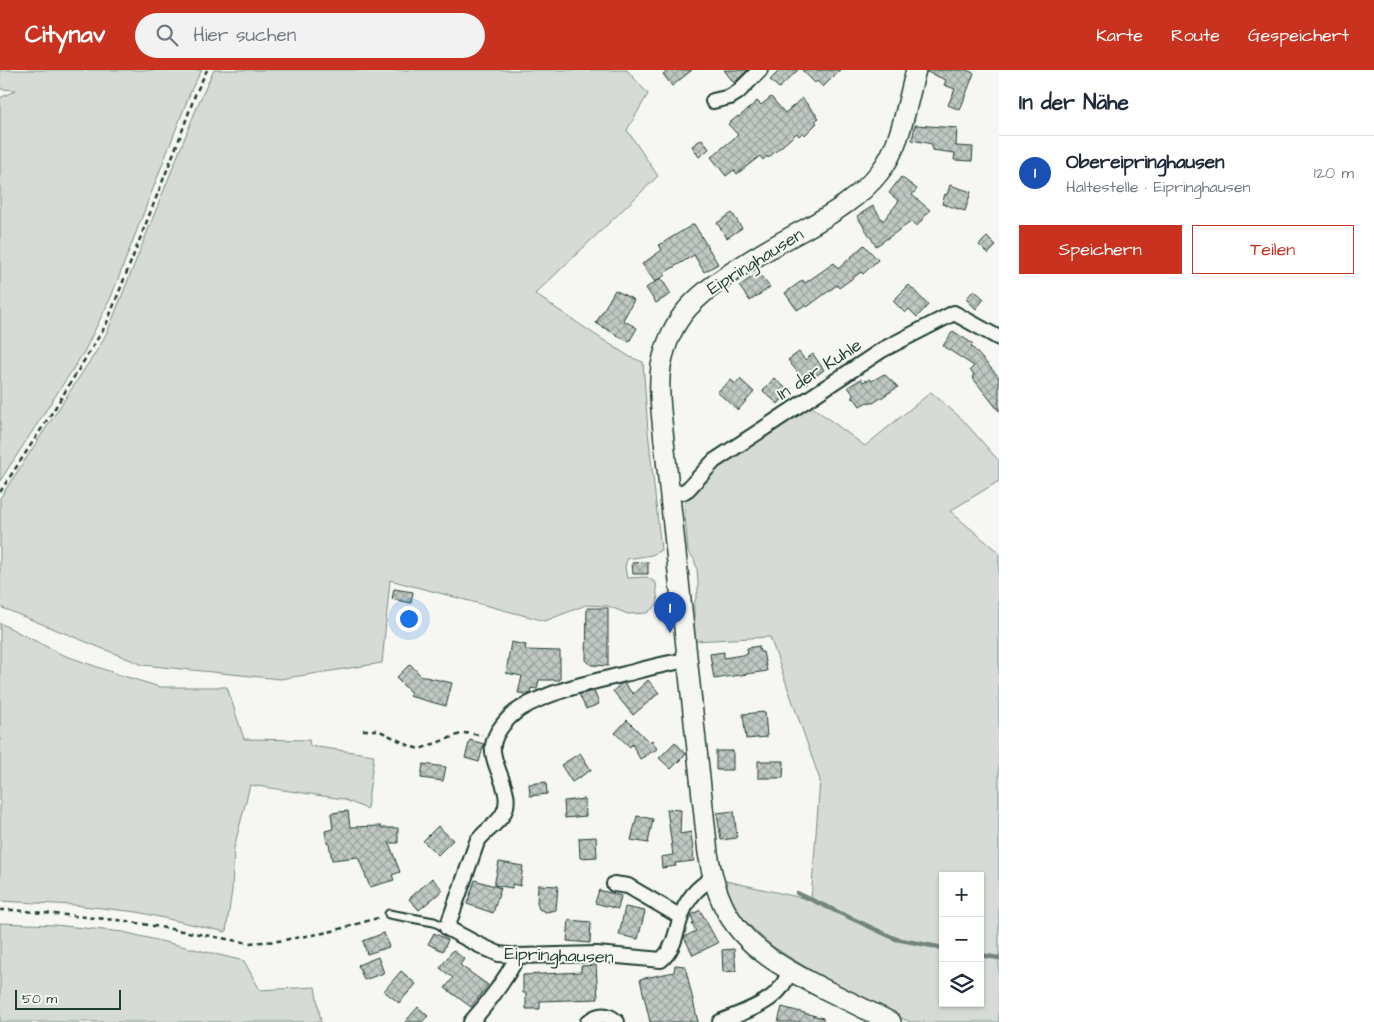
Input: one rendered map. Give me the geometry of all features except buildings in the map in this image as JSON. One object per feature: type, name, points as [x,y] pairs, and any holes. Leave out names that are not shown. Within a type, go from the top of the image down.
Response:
[{"type":"main road","name":"Eipringhausen","points":[[891,1022],[790,972],[767,957],[741,932],[729,917],[722,903],[713,878],[708,853],[660,389],[663,358],[672,331],[687,309],[708,289],[746,263],[847,204],[883,168],[891,153],[916,70]]},
{"type":"street","points":[[713,101],[730,98],[760,70]]},
{"type":"street","name":"In der Kuhle","points":[[670,493],[683,492],[688,489],[714,461],[880,351],[954,313],[999,338]]},
{"type":"street","points":[[447,928],[477,842],[503,815],[506,807],[506,796],[493,744],[503,725],[514,714],[529,704],[540,700],[596,681],[688,660]]},
{"type":"street","name":"Eipringhausen","points":[[447,928],[479,946],[499,954],[518,956],[597,954],[661,960],[669,953],[684,909],[694,893],[702,884],[713,878]]},
{"type":"street","points":[[614,884],[628,886],[681,917]]},
{"type":"street","points":[[471,1022],[504,982],[518,956]]},
{"type":"street","points":[[720,1022],[773,996],[790,972]]},
{"type":"street","points":[[588,1022],[596,1016],[604,1015],[617,1022]]},
{"type":"lane","points":[[389,914],[434,922],[447,928]]},
{"type":"path","points":[[0,492],[106,325],[195,95],[207,70]]},
{"type":"path","points":[[363,730],[378,730],[412,747],[420,748],[463,733],[495,738]]},
{"type":"path","points":[[0,910],[126,922],[249,943],[278,941],[329,932],[389,914]]},
{"type":"shaded area","points":[[0,70],[202,70],[192,88],[111,297],[84,352],[0,481],[0,98],[16,90],[0,89]]},
{"type":"shaded area","points":[[214,70],[627,70],[648,94],[627,130],[658,176],[535,294],[630,357],[643,362],[648,431],[661,550],[652,555],[627,559],[625,567],[627,578],[647,577],[656,583],[658,604],[647,613],[628,614],[608,606],[586,605],[545,621],[390,580],[382,663],[280,679],[143,665],[0,607],[0,498],[101,344],[109,328],[199,102]]},
{"type":"shaded area","points":[[931,392],[962,419],[999,461],[999,481],[950,511],[999,553],[999,1022],[911,1022],[839,988],[772,946],[744,920],[728,895],[722,880],[811,900],[820,780],[770,637],[694,641],[694,604],[698,591],[698,581],[694,559],[688,552],[684,504],[716,466],[807,403],[865,446]]},
{"type":"shaded area","points":[[0,623],[61,654],[160,687],[227,687],[244,739],[309,740],[310,746],[374,755],[367,809],[343,799],[250,785],[234,848],[232,890],[226,932],[137,912],[74,905],[0,901]]},
{"type":"shaded area","points":[[0,923],[55,925],[123,932],[244,961],[260,990],[315,987],[321,1022],[0,1022]]},
{"type":"waterway","points":[[797,893],[896,939],[939,947]]},
{"type":"waterway","points":[[984,956],[999,958]]},
{"type":"place","name":"Obereipringhausen","points":[[670,633]]}]
